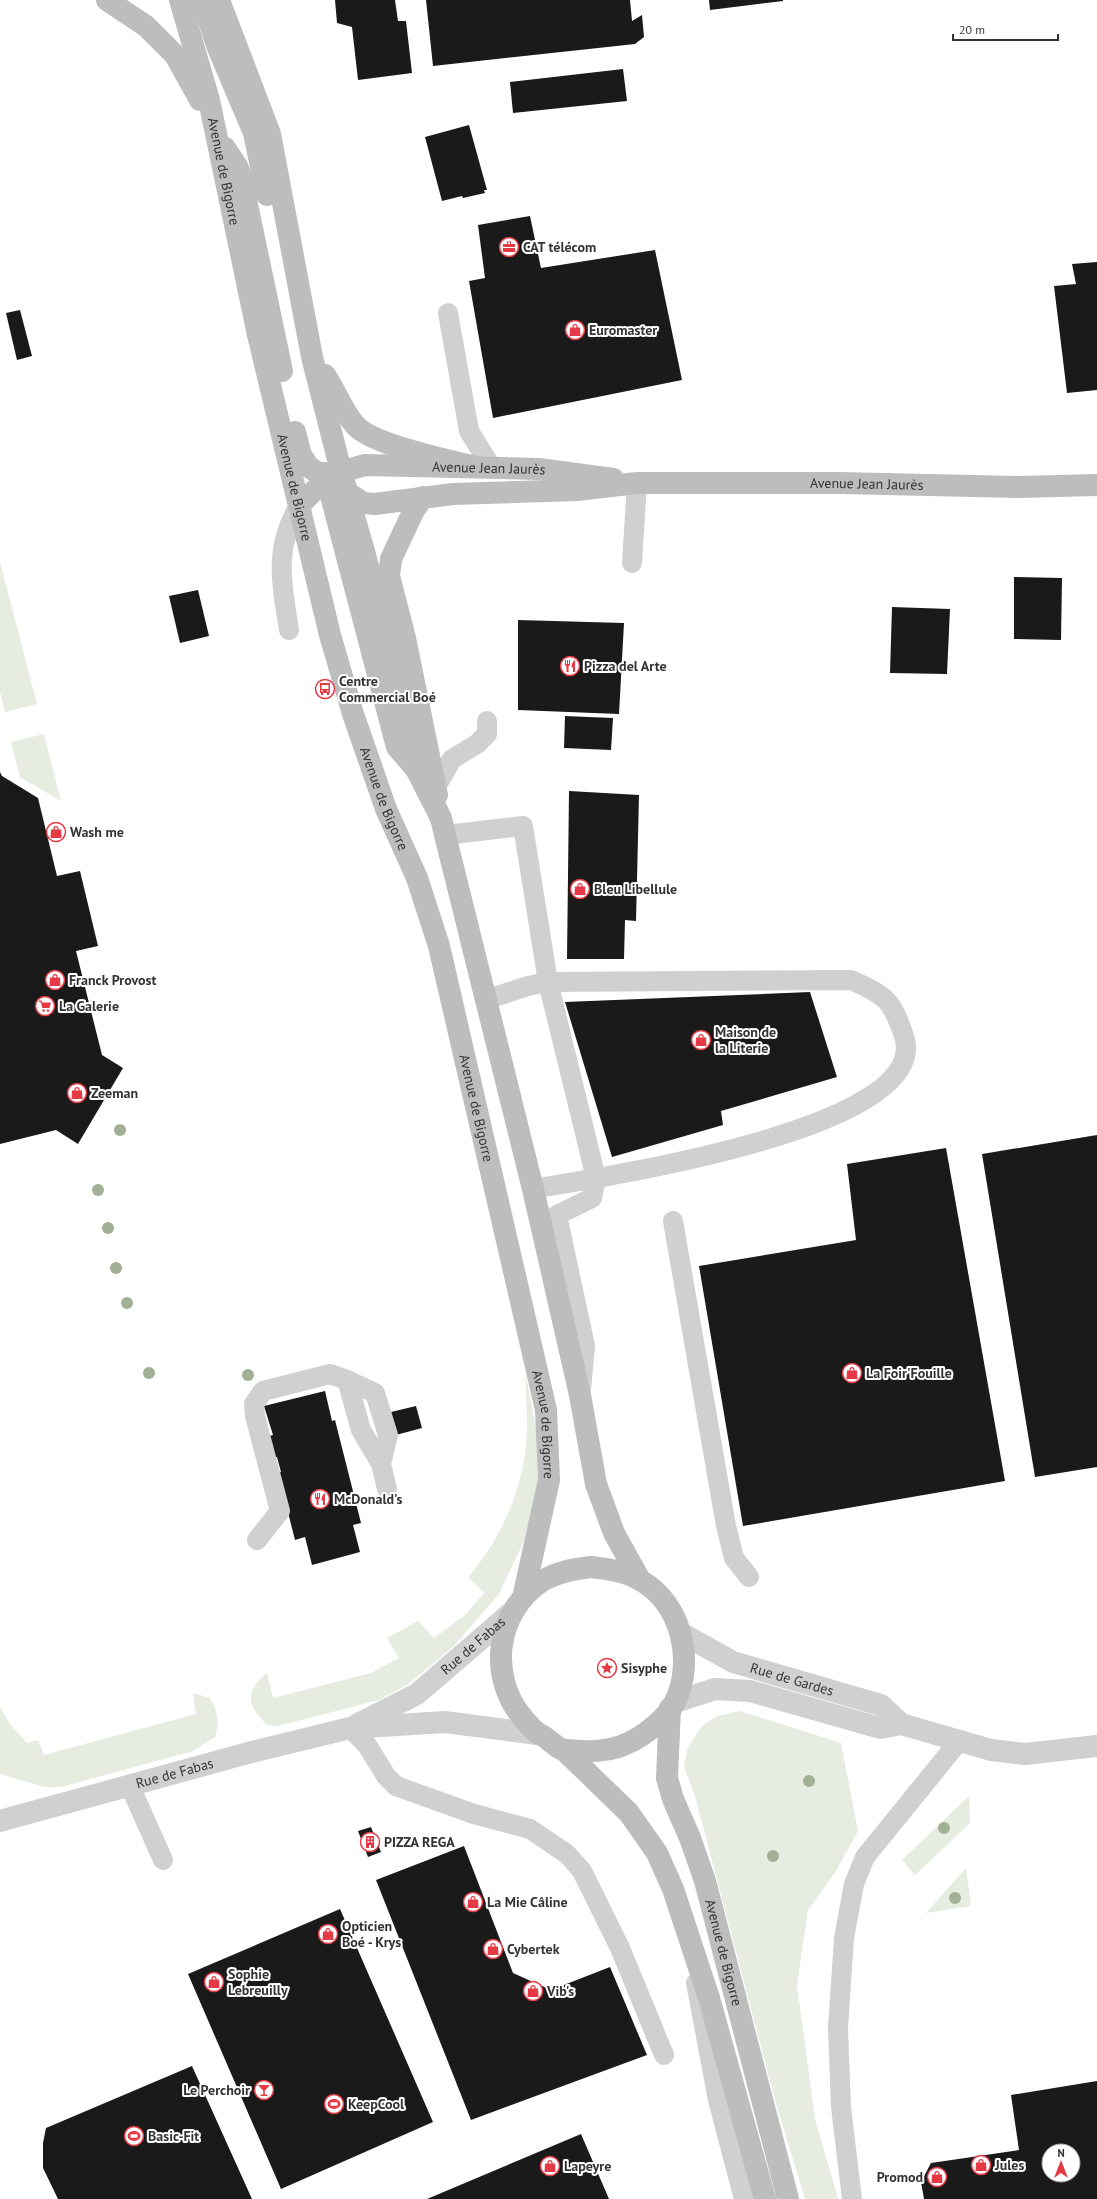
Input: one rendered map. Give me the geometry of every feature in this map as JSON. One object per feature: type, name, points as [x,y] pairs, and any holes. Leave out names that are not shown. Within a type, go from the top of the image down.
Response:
[{"type":"main road","points":[[107,0],[146,26],[175,55],[216,135]]},
{"type":"main road","name":"Avenue de Bigorre","points":[[180,0],[209,100],[258,335],[330,635],[353,714],[386,809],[417,878],[439,946],[546,1410],[549,1480],[518,1605],[503,1634],[500,1660],[503,1684],[514,1707],[537,1734],[564,1750],[629,1813],[657,1853],[673,1889],[709,1998],[765,2199]]},
{"type":"main road","points":[[202,0],[218,48],[254,133],[397,747],[416,770],[443,826]]},
{"type":"main road","points":[[219,0],[270,134],[305,351],[352,421],[366,433],[392,444],[484,468]]},
{"type":"main road","name":"Avenue Jean Jaurès","points":[[216,135],[237,166],[241,176],[301,455],[309,467],[334,476],[348,495],[363,504],[375,504],[453,494],[577,490],[637,483],[840,482],[1020,487],[1097,485]]},
{"type":"main road","name":"Avenue Jean Jaurès","points":[[334,476],[365,465],[539,468],[637,483]]},
{"type":"main road","points":[[298,506],[312,492],[334,476]]},
{"type":"main road","points":[[348,495],[408,724],[416,770]]},
{"type":"main road","points":[[422,497],[413,512],[391,559],[389,576],[404,638],[443,826],[533,1189],[580,1395],[596,1484],[614,1533],[640,1580]]},
{"type":"main road","points":[[518,1605],[542,1582],[565,1570],[590,1567],[616,1570],[640,1580],[658,1594],[672,1612],[681,1633],[684,1655],[683,1676],[672,1705],[651,1729],[627,1744],[601,1750],[564,1750]]},
{"type":"main road","name":"Avenue de Bigorre","points":[[672,1705],[667,1778],[673,1799],[690,1838],[705,1881],[788,2199]]},
{"type":"street","name":"Rue de Fabas","points":[[350,1728],[417,1694],[518,1605]]},
{"type":"street","name":"Rue de Gardes","points":[[681,1633],[733,1662],[881,1706],[901,1724]]},
{"type":"street","name":"Rue de Gardes","points":[[672,1705],[715,1689],[750,1692],[880,1728],[901,1724],[991,1750],[1025,1754],[1097,1746]]},
{"type":"street","name":"Rue de Fabas","points":[[0,1821],[350,1728],[445,1722],[537,1734]]},
{"type":"lane","points":[[448,312],[469,431],[484,468]]},
{"type":"lane","points":[[632,563],[637,483]]},
{"type":"lane","points":[[289,630],[280,563],[291,519],[298,506]]},
{"type":"lane","points":[[436,787],[452,759],[477,744],[487,734],[487,721]]},
{"type":"lane","points":[[443,826],[523,826],[548,982],[596,1178],[592,1198],[557,1215],[585,1346],[580,1395]]},
{"type":"lane","points":[[485,1000],[528,986],[548,982],[851,980],[883,995],[897,1014],[907,1044],[905,1058],[896,1075],[874,1095],[812,1126],[707,1157],[533,1189]]},
{"type":"lane","points":[[673,1221],[726,1526],[734,1558],[749,1577]]},
{"type":"lane","points":[[257,1540],[280,1511],[254,1404],[262,1391],[318,1375],[330,1374],[347,1380],[361,1430],[382,1464],[387,1489]]},
{"type":"lane","points":[[350,1728],[367,1745],[386,1776],[396,1786],[474,1814],[530,1829],[568,1854],[582,1871],[620,1948],[664,2055]]},
{"type":"lane","points":[[852,2199],[841,2107],[838,2028],[844,1938],[854,1884],[865,1857],[960,1740]]},
{"type":"lane","points":[[130,1786],[163,1860]]},
{"type":"lane","points":[[689,1938],[718,2100],[744,2199]]},
{"type":"shaded area","points":[[0,562],[37,704],[5,712],[0,692]]},
{"type":"shaded area","points":[[44,734],[61,801],[20,777],[11,742]]},
{"type":"shaded area","points":[[525,1371],[536,1429],[538,1484],[524,1541],[499,1594],[454,1646],[407,1685],[379,1700],[278,1726],[267,1725],[255,1711],[251,1699],[254,1686],[267,1673],[273,1698],[371,1673],[399,1658],[387,1638],[418,1621],[434,1638],[464,1616],[484,1593],[468,1577],[492,1545],[502,1527],[517,1489],[526,1449],[527,1408]]},
{"type":"shaded area","points":[[193,1693],[210,1698],[215,1708],[218,1722],[215,1737],[193,1751],[61,1787],[45,1787],[0,1774],[0,1707],[10,1724],[27,1743],[38,1740],[44,1755],[196,1714]]},
{"type":"shaded area","points":[[740,1711],[841,1743],[858,1831],[836,1871],[808,1910],[797,1985],[815,2119],[838,2199],[805,2199],[775,2100],[695,1796],[684,1767],[688,1747],[702,1726],[717,1716]]},
{"type":"shaded area","points":[[969,1796],[970,1823],[915,1875],[902,1860]]},
{"type":"shaded area","points":[[966,1868],[971,1906],[926,1913]]},
{"type":"building","points":[[335,0],[395,0],[398,21],[406,21],[412,73],[358,80],[352,27],[337,23]]},
{"type":"building","points":[[426,0],[630,0],[632,21],[642,15],[644,37],[635,44],[433,66]]},
{"type":"building","points":[[709,0],[783,0],[783,1],[710,10]]},
{"type":"building","points":[[623,69],[627,101],[513,113],[510,82]]},
{"type":"building","points":[[469,125],[487,190],[484,190],[485,193],[463,198],[462,196],[442,201],[425,137]]},
{"type":"building","name":"Euromaster","points":[[530,216],[541,268],[655,250],[682,380],[493,418],[469,281],[485,278],[478,225]]},
{"type":"building","points":[[1097,262],[1097,390],[1067,393],[1054,286],[1076,284],[1072,264]]},
{"type":"building","points":[[20,310],[32,356],[17,360],[6,313]]},
{"type":"building","points":[[1014,577],[1062,578],[1061,640],[1014,639]]},
{"type":"building","points":[[198,590],[209,636],[180,643],[169,596]]},
{"type":"building","points":[[892,607],[950,609],[947,674],[890,673]]},
{"type":"building","name":"Pizza del Arte","points":[[518,620],[624,623],[619,714],[518,710]]},
{"type":"building","points":[[565,716],[613,718],[611,750],[564,748]]},
{"type":"building","name":"La Galerie","points":[[0,772],[2,776],[38,798],[57,876],[80,871],[98,946],[76,951],[102,1055],[123,1068],[78,1144],[56,1130],[0,1144]]},
{"type":"building","points":[[569,791],[639,795],[636,921],[625,920],[624,959],[567,959]]},
{"type":"building","name":"Maison de la Literie","points":[[810,992],[837,1077],[721,1111],[723,1125],[612,1157],[565,1002]]},
{"type":"building","points":[[1097,1135],[1097,1467],[1035,1477],[982,1154]]},
{"type":"building","name":"La Foir'Fouille","points":[[946,1148],[1005,1481],[743,1526],[699,1266],[856,1240],[847,1164]]},
{"type":"building","name":"McDonald's","points":[[325,1391],[332,1421],[335,1420],[361,1523],[353,1525],[360,1552],[312,1565],[305,1537],[295,1540],[278,1473],[281,1472],[269,1436],[273,1435],[264,1406]]},
{"type":"building","points":[[416,1406],[422,1428],[396,1435],[391,1412]]},
{"type":"building","name":"PIZZA REGA","points":[[371,1827],[381,1852],[368,1857],[358,1831]]},
{"type":"building","points":[[464,1846],[513,1973],[551,1990],[610,1967],[647,2055],[471,2120],[376,1880]]},
{"type":"building","points":[[340,1909],[433,2122],[281,2189],[188,1974]]},
{"type":"building","name":"Basic-Fit","points":[[192,2066],[252,2199],[58,2199],[43,2168],[43,2143],[46,2128]]},
{"type":"building","points":[[1097,2081],[1097,2199],[924,2199],[921,2182],[931,2163],[1019,2150],[1011,2095]]},
{"type":"building","name":"Lapeyre","points":[[581,2134],[609,2199],[427,2199]]},
{"type":"place","name":"CAT télécom","points":[[509,247]]},
{"type":"place","name":"Euromaster","points":[[575,330]]},
{"type":"place","name":"Pizza del Arte","points":[[570,666]]},
{"type":"place","name":"Centre Commercial Boé","points":[[325,689]]},
{"type":"place","name":"Wash me","points":[[56,832]]},
{"type":"place","name":"Bleu Libellule","points":[[580,889]]},
{"type":"place","name":"Franck Provost","points":[[55,980]]},
{"type":"place","name":"La Galerie","points":[[45,1006]]},
{"type":"place","name":"Maison de la Literie","points":[[701,1040]]},
{"type":"place","name":"Zeeman","points":[[77,1093]]},
{"type":"place","name":"La Foir'Fouille","points":[[852,1373]]},
{"type":"place","name":"McDonald's","points":[[320,1499]]},
{"type":"place","name":"Sisyphe","points":[[607,1668]]},
{"type":"place","name":"PIZZA REGA","points":[[370,1842]]},
{"type":"place","name":"La Mie Câline","points":[[473,1902]]},
{"type":"place","name":"Opticien Boé - Krys","points":[[328,1934]]},
{"type":"place","name":"Cybertek","points":[[493,1949]]},
{"type":"place","name":"Sophie Lebreuilly","points":[[214,1982]]},
{"type":"place","name":"Vib's","points":[[533,1991]]},
{"type":"place","name":"Le Perchoir","points":[[264,2090]]},
{"type":"place","name":"KeepCool","points":[[334,2104]]},
{"type":"place","name":"Basic-Fit","points":[[134,2136]]},
{"type":"place","name":"Jules","points":[[981,2165]]},
{"type":"place","name":"Lapeyre","points":[[550,2166]]},
{"type":"place","name":"Promod","points":[[937,2177]]}]
